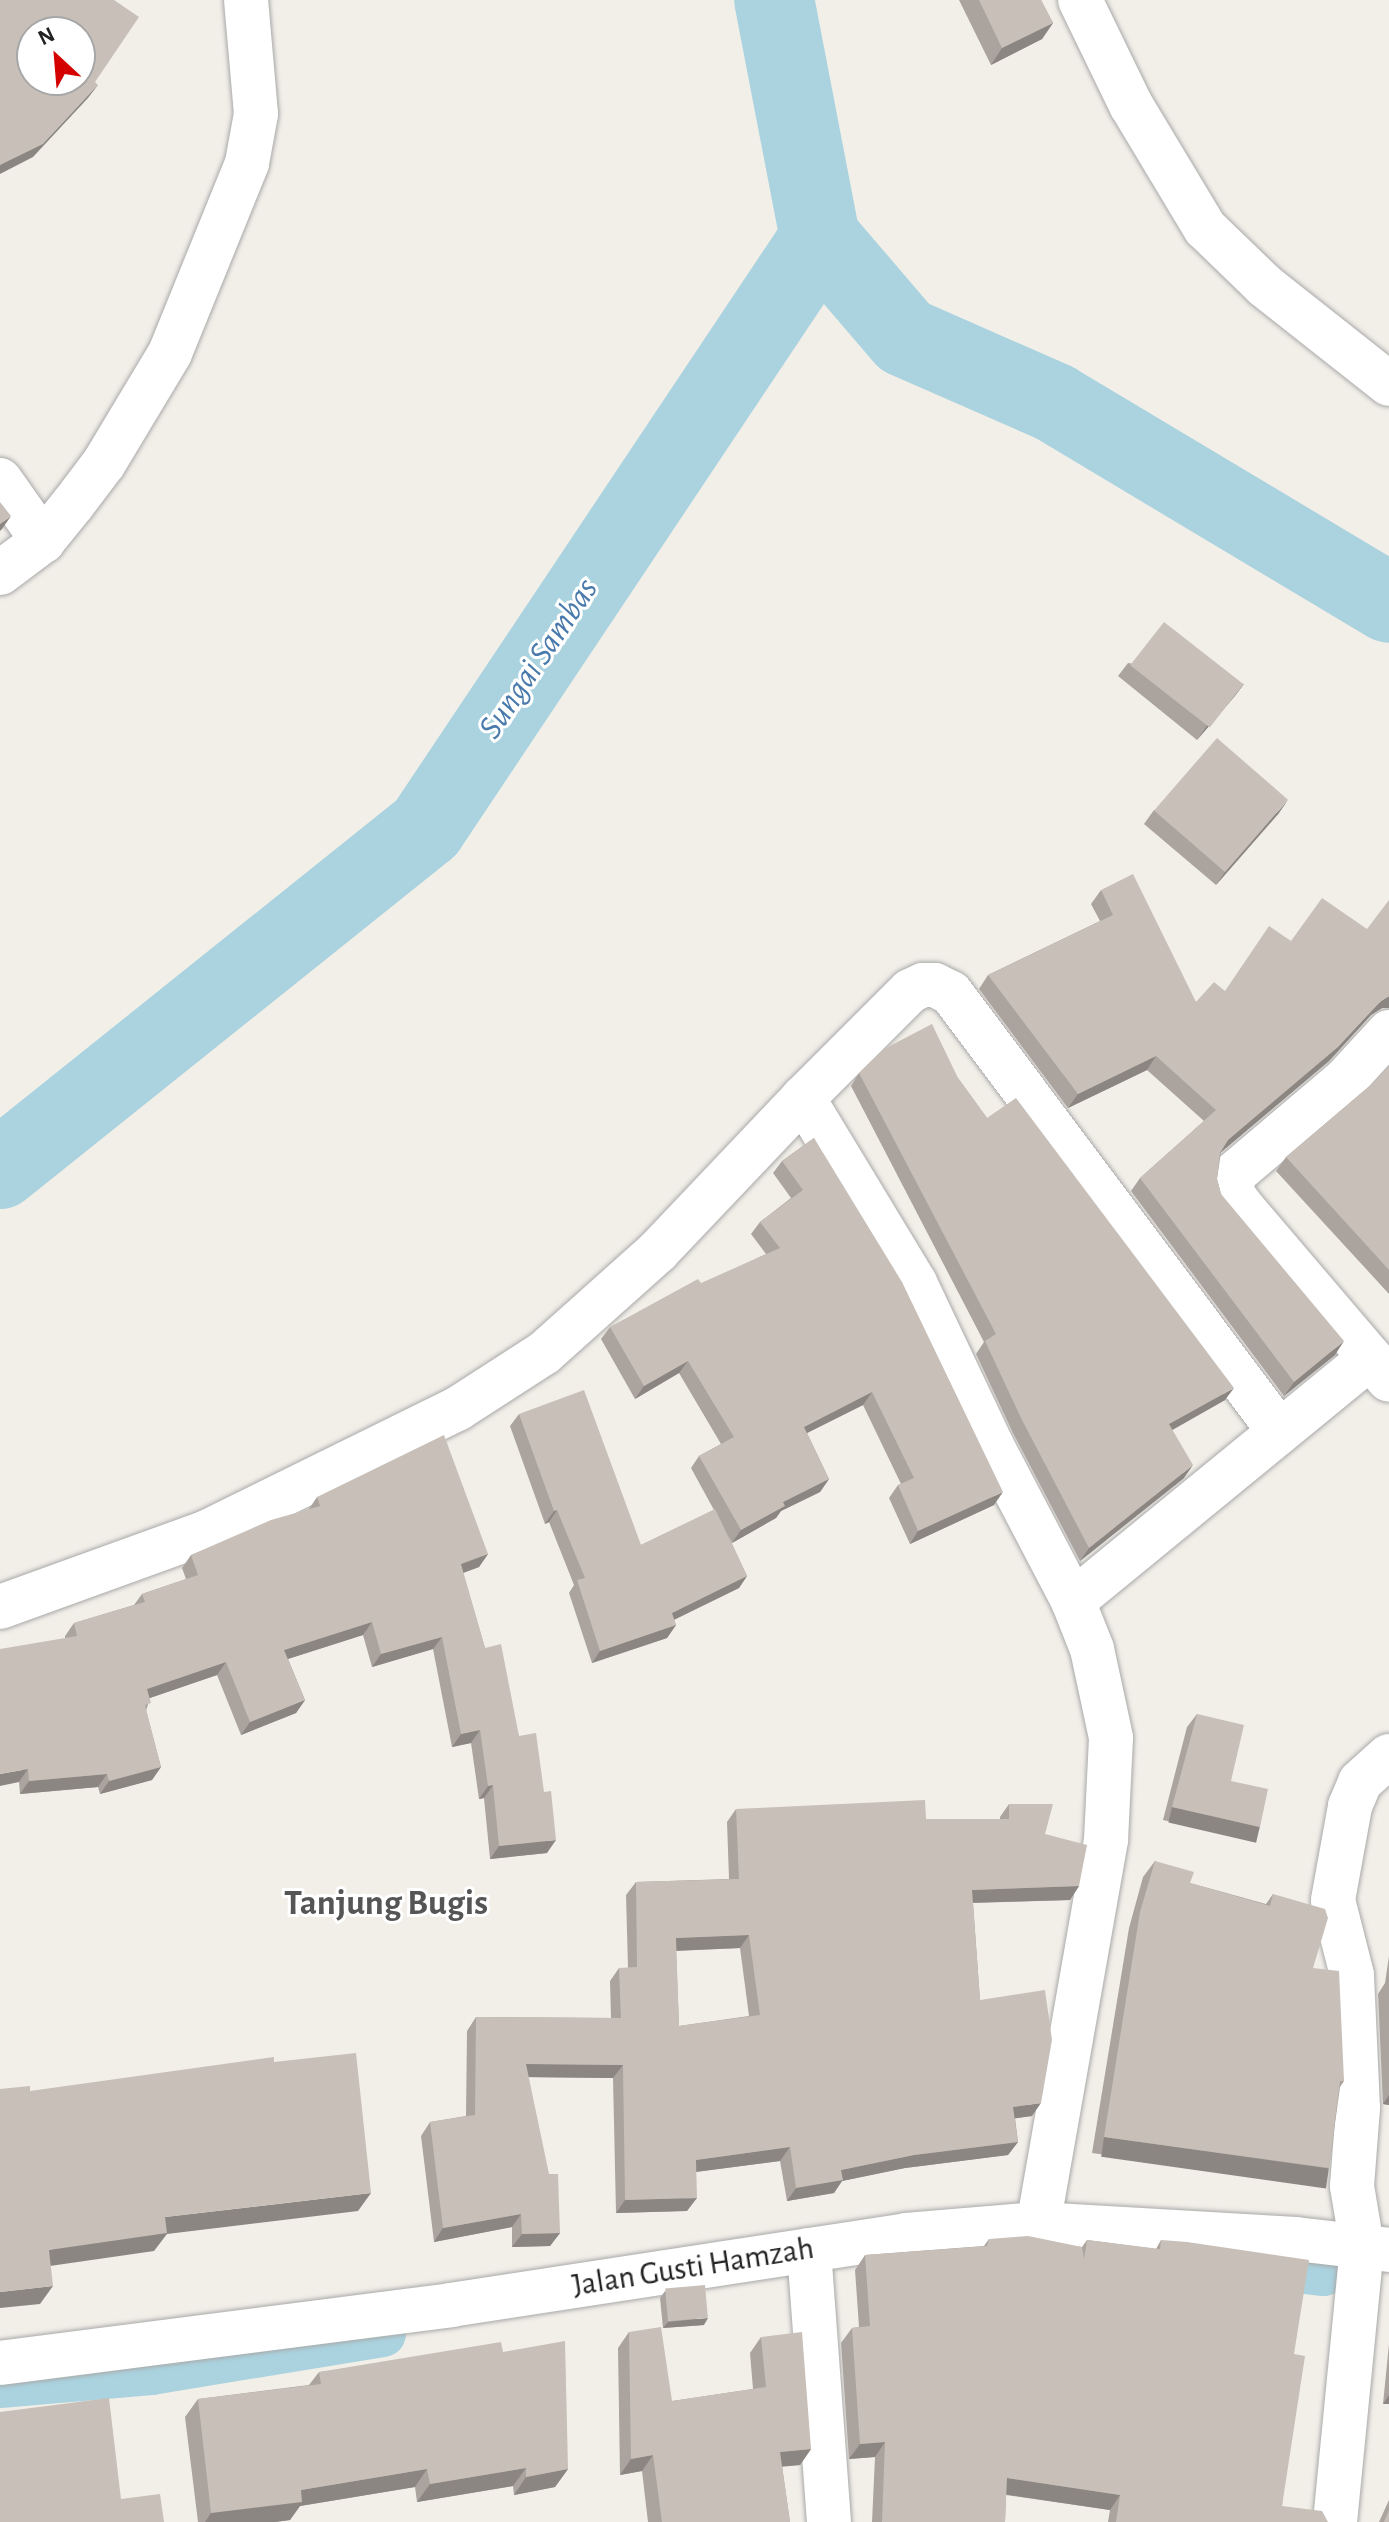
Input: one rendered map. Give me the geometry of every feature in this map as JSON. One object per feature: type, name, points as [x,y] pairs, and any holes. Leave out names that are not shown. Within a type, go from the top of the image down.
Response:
[{"type":"street","points":[[0,573],[43,541],[104,463],[170,353],[234,202],[247,163],[256,114],[246,0]]},
{"type":"street","points":[[1080,0],[1131,105],[1205,228],[1265,286],[1389,384]]},
{"type":"street","points":[[0,480],[43,541]]},
{"type":"street","points":[[0,1607],[207,1532],[457,1409],[544,1353],[658,1251],[803,1098],[910,991],[923,985],[935,985],[951,993],[1279,1431]]},
{"type":"street","points":[[1073,1601],[1279,1431],[1379,1369],[1241,1206],[1232,1193],[1232,1185],[1235,1173],[1346,1079],[1389,1032]]},
{"type":"street","points":[[803,1098],[915,1283],[991,1444],[1073,1601],[1092,1649],[1111,1738],[1106,1840],[1038,2224]]},
{"type":"street","points":[[1335,2522],[1376,2248],[1352,2186],[1358,2108],[1352,1975],[1333,1900],[1350,1806],[1360,1782],[1389,1756]]},
{"type":"street","name":"Jalan Gusti Hamzah","points":[[0,2363],[451,2305],[906,2235],[1038,2224],[1152,2228],[1376,2248]]},
{"type":"street","points":[[809,2250],[829,2522]]},
{"type":"building","points":[[0,0],[114,0],[139,17],[96,81],[96,16],[16,16],[16,96],[88,96],[43,144],[0,165]]},
{"type":"building","points":[[979,0],[1041,0],[1053,23],[1002,48]]},
{"type":"building","points":[[0,502],[11,516],[0,524]]},
{"type":"building","points":[[1164,622],[1244,684],[1210,728],[1130,665]]},
{"type":"building","points":[[1217,738],[1288,800],[1225,872],[1154,810]]},
{"type":"building","points":[[1133,874],[1196,1002],[1214,982],[1225,991],[1269,926],[1291,941],[1322,898],[1367,929],[1389,900],[1389,996],[1338,1047],[1228,1140],[1220,1153],[1217,1179],[1221,1194],[1344,1341],[1294,1382],[1140,1178],[1216,1110],[1156,1056],[1078,1094],[988,975],[1113,915],[1101,890]]},
{"type":"building","points":[[932,1024],[958,1078],[987,1118],[1016,1098],[1234,1388],[1169,1424],[1193,1465],[1089,1548],[1022,1420],[985,1341],[996,1334],[859,1073],[884,1049]]},
{"type":"building","points":[[1389,1066],[1389,1270],[1286,1157]]},
{"type":"building","points":[[814,1138],[902,1282],[1003,1492],[918,1531],[898,1485],[914,1478],[872,1392],[804,1427],[829,1479],[783,1502],[785,1506],[741,1530],[699,1456],[734,1437],[688,1361],[644,1386],[610,1327],[698,1279],[701,1283],[780,1248],[760,1222],[803,1190],[782,1161]]},
{"type":"building","points":[[584,1390],[641,1545],[715,1509],[747,1576],[672,1613],[676,1625],[600,1651],[577,1580],[585,1578],[557,1510],[554,1511],[519,1414]]},
{"type":"building","points":[[444,1435],[488,1554],[461,1564],[485,1648],[501,1644],[519,1736],[536,1733],[544,1792],[551,1791],[556,1840],[499,1846],[493,1785],[488,1786],[480,1730],[461,1734],[442,1637],[381,1654],[372,1622],[284,1650],[305,1700],[250,1722],[226,1662],[147,1689],[151,1703],[145,1705],[161,1767],[109,1781],[107,1774],[29,1781],[28,1769],[0,1774],[0,1649],[77,1636],[74,1623],[145,1602],[142,1594],[198,1575],[191,1555],[271,1520],[320,1506],[317,1497]]},
{"type":"building","points":[[1197,1714],[1244,1725],[1231,1781],[1268,1789],[1260,1827],[1172,1807]]},
{"type":"building","points":[[925,1800],[926,1819],[1009,1819],[1009,1804],[1053,1804],[1045,1834],[1087,1845],[1079,1886],[972,1890],[980,2000],[1045,1990],[1052,2040],[1041,2103],[1013,2107],[1018,2142],[914,2155],[841,2170],[843,2180],[796,2188],[790,2147],[696,2160],[697,2198],[625,2200],[623,2065],[526,2064],[549,2174],[558,2174],[560,2233],[522,2234],[521,2214],[443,2228],[430,2122],[475,2115],[476,2017],[621,2018],[619,1968],[637,1967],[636,1882],[739,1879],[736,1809]],"holes":[[[749,1935],[760,2015],[679,2026],[676,1938]]]},
{"type":"building","points":[[1155,1861],[1194,1872],[1190,1883],[1270,1906],[1273,1894],[1325,1909],[1328,1918],[1313,1968],[1339,1971],[1344,2081],[1340,2081],[1329,2168],[1104,2137],[1140,1912]]},
{"type":"building","points":[[356,2053],[371,2193],[165,2217],[167,2233],[49,2250],[53,2286],[0,2292],[0,2089],[30,2086],[30,2091],[274,2057],[274,2062]]},
{"type":"building","points":[[1028,2236],[1082,2247],[1084,2259],[1087,2240],[1160,2249],[1161,2240],[1309,2260],[1294,2354],[1305,2356],[1282,2506],[1322,2511],[1328,2522],[1116,2522],[1120,2495],[1007,2478],[1005,2522],[882,2522],[885,2442],[860,2444],[852,2328],[870,2326],[865,2255],[987,2246],[989,2239]]},
{"type":"building","points":[[705,2285],[708,2318],[668,2321],[665,2288]]},
{"type":"building","points":[[661,2327],[672,2401],[766,2387],[761,2337],[802,2332],[811,2449],[780,2452],[790,2522],[662,2522],[653,2455],[631,2459],[629,2332]]},
{"type":"building","points":[[565,2341],[568,2469],[526,2477],[526,2468],[430,2484],[427,2469],[301,2490],[302,2502],[211,2513],[198,2399],[321,2384],[319,2372],[501,2342],[503,2352]]},
{"type":"building","points":[[109,2398],[121,2499],[160,2494],[164,2522],[0,2522],[0,2412]]},
{"type":"waterway","name":"Sungai Sambas","points":[[0,1169],[426,828],[820,238],[774,0]]},
{"type":"waterway","points":[[820,238],[905,337],[1055,403],[1389,603]]},
{"type":"waterway","points":[[1247,2264],[1323,2273]]},
{"type":"waterway","points":[[0,2385],[151,2372],[383,2334]]},
{"type":"district","name":"Tanjung Bugis","points":[[386,1904]]}]
